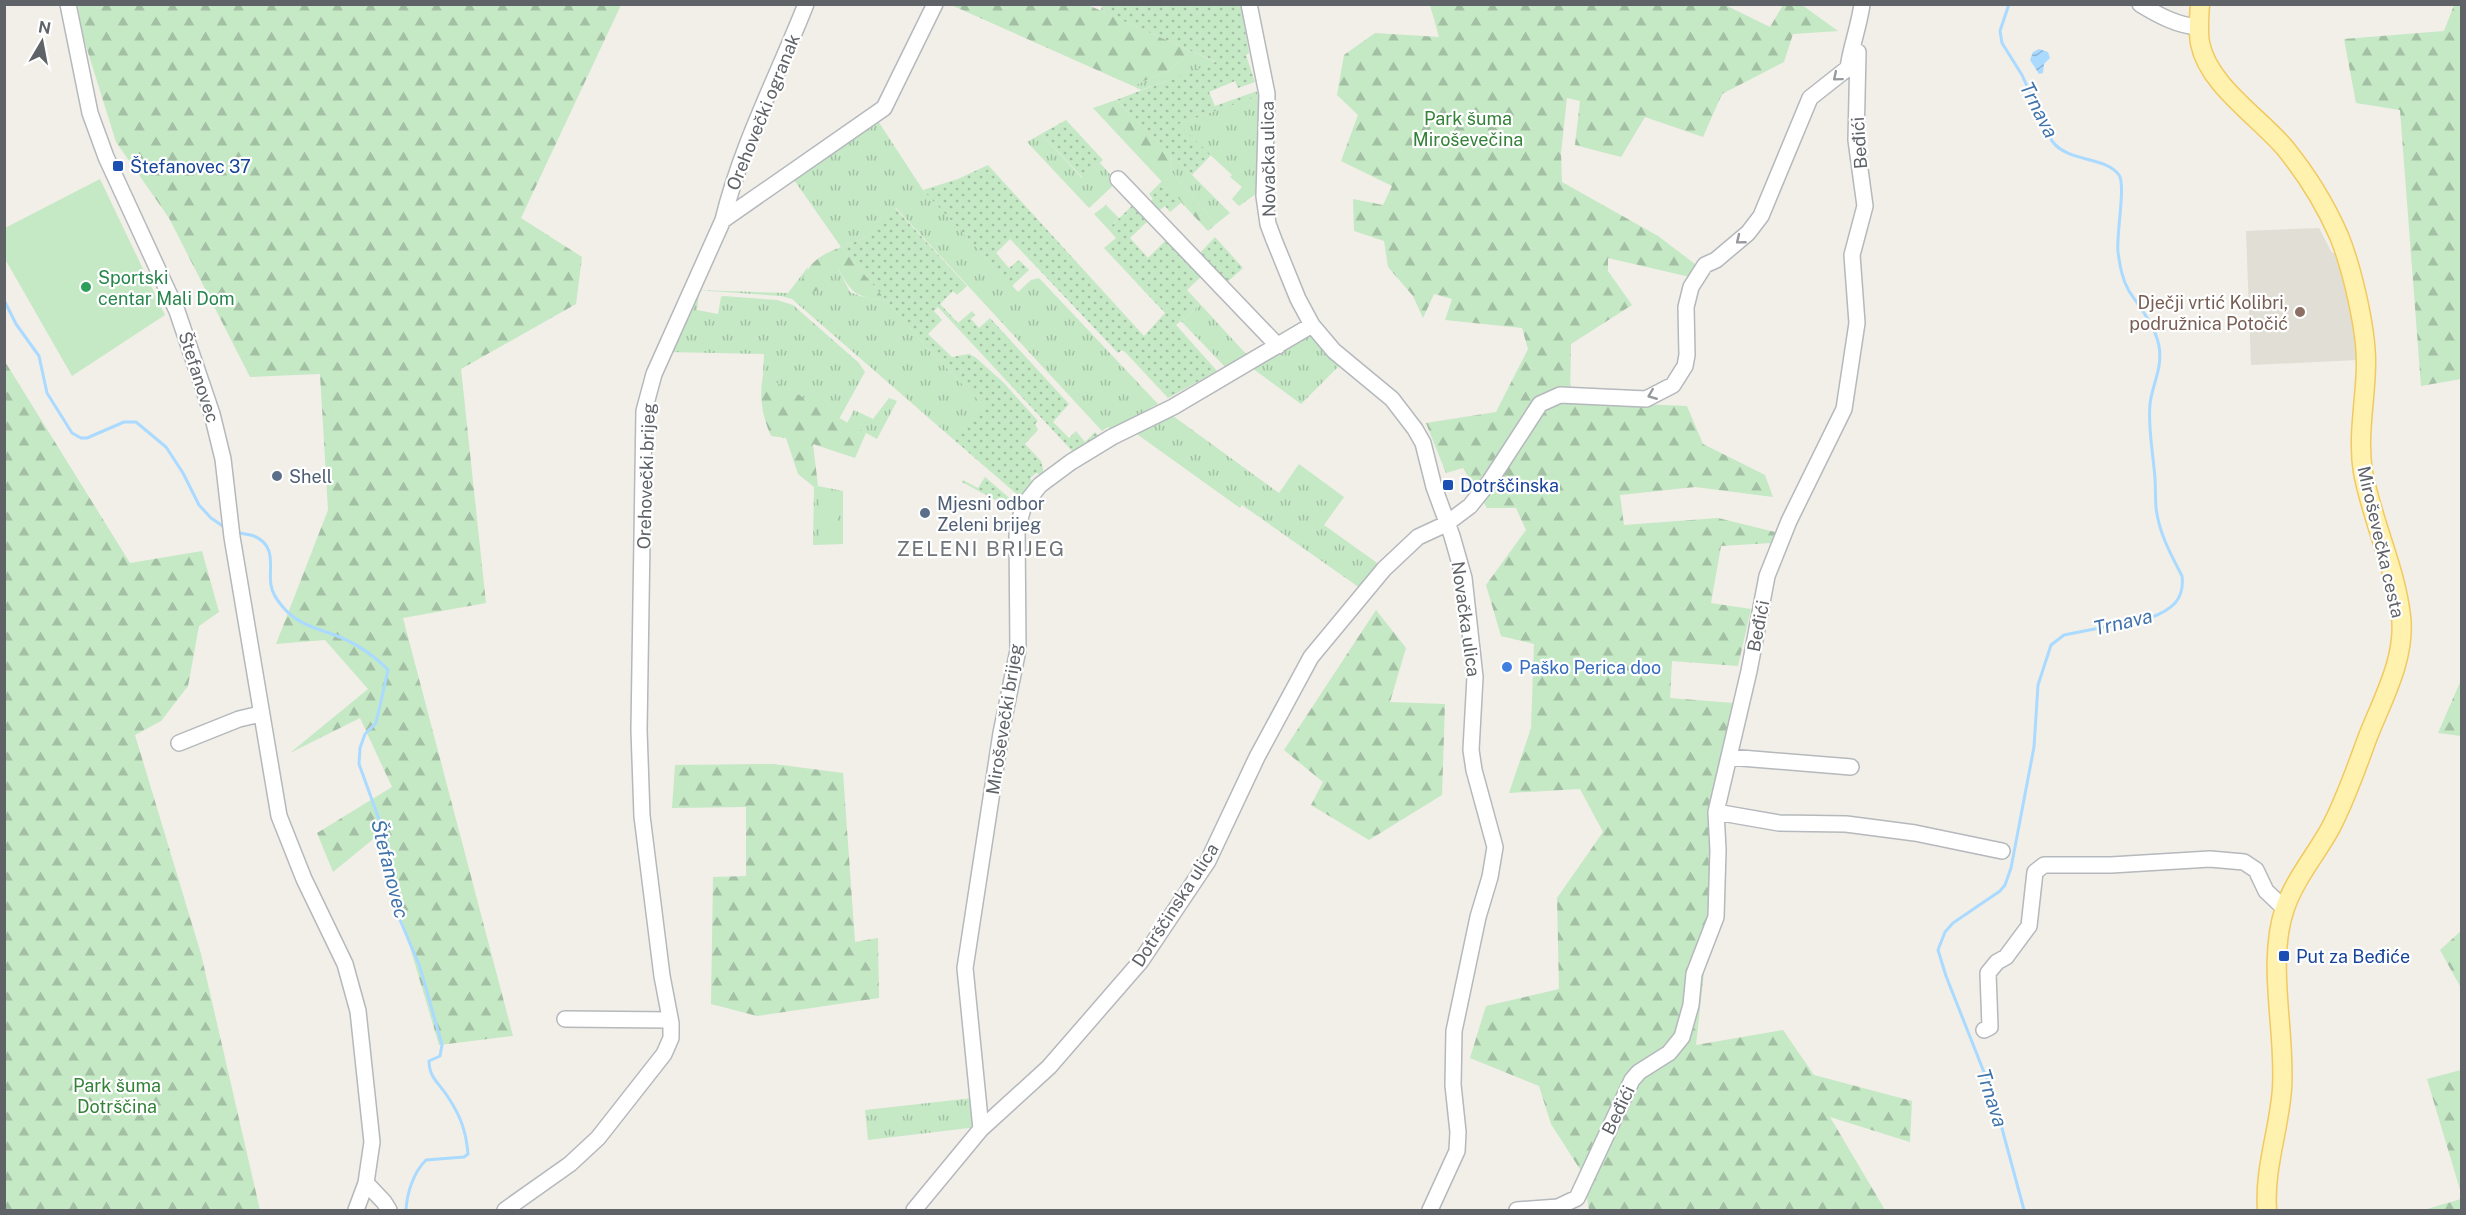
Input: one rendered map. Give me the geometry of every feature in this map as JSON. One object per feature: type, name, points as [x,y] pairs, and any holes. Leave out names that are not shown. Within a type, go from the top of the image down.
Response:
[{"type":"main road","name":"Miroševečka cesta","points":[[2200,4],[2200,45],[2220,82],[2283,147],[2318,193],[2340,239],[2361,312],[2367,359],[2359,443],[2364,475],[2397,593],[2402,620],[2401,649],[2393,676],[2330,829],[2297,881],[2285,909],[2279,934],[2278,976],[2282,1090],[2269,1162],[2267,1210]]},
{"type":"street","name":"Štefanovec","points":[[68,4],[83,85],[94,124],[114,175],[177,311],[212,414],[223,459],[232,537],[260,714]]},
{"type":"street","name":"Orehovečki ogranak","points":[[723,220],[729,195],[750,140],[806,4]]},
{"type":"street","points":[[723,220],[884,108],[935,4]]},
{"type":"street","name":"Novačka ulica","points":[[1249,4],[1268,94],[1264,196],[1268,224],[1284,266],[1312,325],[1334,351],[1392,399],[1423,443],[1434,487],[1461,566],[1475,677],[1470,742],[1472,759],[1494,847],[1490,877],[1478,917],[1456,1018],[1453,1067],[1458,1132],[1457,1151],[1430,1210]]},
{"type":"street","points":[[1859,28],[1862,4]]},
{"type":"street","points":[[2140,4],[2185,26],[2199,27]]},
{"type":"street","name":"Dotrščinska ulica","points":[[914,1210],[981,1129],[1049,1067],[1141,961],[1208,861],[1257,757],[1311,657],[1384,569],[1418,537],[1446,524],[1470,506],[1490,481],[1540,404],[1560,395],[1646,399],[1673,385],[1685,366],[1688,355],[1686,307],[1691,287],[1705,265],[1716,260],[1749,233],[1761,216],[1810,98],[1848,68],[1853,38],[1859,28]]},
{"type":"street","name":"Beđići","points":[[1517,1210],[1558,1208],[1577,1198],[1632,1080],[1669,1053],[1682,1037],[1691,1005],[1694,974],[1716,917],[1718,850],[1716,812],[1749,671],[1767,576],[1789,521],[1844,409],[1849,388],[1857,324],[1852,255],[1865,206],[1856,140],[1859,28]]},
{"type":"street","points":[[1118,179],[1278,346]]},
{"type":"street","name":"Orehovečki brijeg","points":[[505,1210],[570,1164],[598,1138],[664,1054],[671,1038],[642,816],[639,730],[644,411],[654,374],[723,220]]},
{"type":"street","name":"Miroševečki brijeg","points":[[981,1129],[965,968],[1001,733],[1018,650],[1017,529],[1024,506],[1040,485],[1071,462],[1312,325]]},
{"type":"street","points":[[179,743],[239,719],[260,714],[279,816],[304,879],[345,964],[358,1011],[372,1142],[366,1184],[356,1210]]},
{"type":"street","points":[[1729,757],[1851,767]]},
{"type":"street","points":[[1716,812],[1779,823],[1857,825],[1915,833],[2002,850]]},
{"type":"street","points":[[1984,1030],[1990,1027],[1988,973],[1997,962],[2006,957],[2029,926],[2035,872],[2044,865],[2111,865],[2210,859],[2244,862],[2256,870],[2266,891],[2285,909]]},
{"type":"street","points":[[564,1019],[670,1020]]},
{"type":"street","points":[[366,1184],[389,1210]]},
{"type":"shaded area","name":"Dječji vrtić Kolibri, podružnica Potočić","points":[[2319,228],[2332,253],[2336,253],[2358,343],[2359,360],[2251,365],[2246,231]]},
{"type":"green space","points":[[78,5],[621,5],[521,218],[582,257],[576,304],[461,369],[486,603],[403,618],[513,1036],[439,1045],[377,836],[333,872],[317,833],[392,787],[360,718],[290,753],[368,689],[325,640],[276,644],[328,510],[320,374],[250,377],[169,218],[116,142],[82,33]]},
{"type":"green space","points":[[951,5],[1088,5],[1191,51],[1171,69],[1133,86]]},
{"type":"green space","points":[[1102,5],[1241,5],[1249,53],[1246,55],[1255,82],[1238,88],[1235,81],[1209,92],[1215,106],[1257,91],[1258,96],[1178,124],[1211,155],[1192,175],[1116,100],[1216,62],[1101,11]]},
{"type":"green space","name":"Park šuma Miroševečina","points":[[1430,5],[1728,5],[1770,27],[1783,5],[1802,5],[1838,31],[1793,34],[1784,62],[1722,94],[1703,137],[1645,117],[1621,157],[1575,145],[1580,101],[1567,98],[1561,153],[1562,182],[1658,236],[1699,267],[1690,277],[1608,258],[1608,271],[1632,305],[1571,344],[1570,401],[1687,406],[1703,444],[1765,475],[1773,497],[1695,487],[1620,495],[1624,525],[1718,518],[1775,532],[1771,543],[1721,546],[1711,603],[1751,609],[1738,666],[1672,661],[1670,698],[1734,703],[1696,1045],[1783,1030],[1814,1075],[1912,1101],[1910,1142],[1830,1117],[1885,1210],[1589,1210],[1583,1174],[1551,1124],[1539,1086],[1470,1058],[1486,1006],[1559,989],[1557,898],[1603,832],[1580,789],[1509,793],[1531,728],[1534,644],[1501,636],[1486,585],[1526,530],[1516,508],[1487,508],[1463,468],[1446,473],[1426,423],[1496,412],[1528,349],[1522,328],[1445,320],[1452,299],[1434,294],[1423,318],[1413,296],[1388,267],[1384,241],[1354,231],[1353,199],[1383,205],[1392,186],[1341,161],[1358,115],[1337,95],[1344,55],[1375,33],[1439,37]]},
{"type":"green space","points":[[2454,5],[2462,5],[2461,379],[2421,386],[2400,110],[2356,103],[2344,39],[2444,31]]},
{"type":"green space","points":[[1191,51],[1217,63],[1141,90],[1133,86],[1171,69]]},
{"type":"green space","points":[[1263,94],[1260,191],[1239,206],[1232,199],[1242,187],[1177,124]]},
{"type":"green space","points":[[1116,100],[1172,155],[1170,170],[1216,224],[1208,231],[1093,108]]},
{"type":"green space","points":[[1066,120],[1103,160],[1083,178],[1041,134]]},
{"type":"green space","points":[[878,121],[923,190],[1018,292],[1031,280],[1039,278],[1158,404],[1150,408],[1152,412],[1113,433],[1108,427],[1102,431],[896,208],[864,238],[841,247],[792,177]]},
{"type":"green space","points":[[1041,134],[1082,178],[1100,163],[1117,182],[1089,208],[1027,142]]},
{"type":"green space","points":[[1172,155],[1230,213],[1216,224],[1170,170]]},
{"type":"green space","points":[[988,165],[1144,336],[1165,313],[1104,248],[1116,238],[1108,229],[1136,202],[1151,218],[1130,238],[1148,258],[1169,237],[1204,274],[1187,290],[1201,305],[1176,325],[1217,371],[1168,398],[1126,353],[1122,350],[1118,353],[1010,239],[996,253],[1009,268],[1019,260],[1029,270],[1012,286],[923,190],[958,179]]},
{"type":"green space","name":"Sportski centar Mali Dom","points":[[100,179],[165,315],[72,376],[5,259],[5,228]]},
{"type":"green space","points":[[1162,181],[1182,202],[1170,212],[1165,206],[1157,212],[1149,202],[1153,199],[1149,194]]},
{"type":"green space","points":[[1106,205],[1119,218],[1108,229],[1094,214]]},
{"type":"green space","points":[[895,208],[967,286],[957,295],[953,291],[940,304],[958,323],[972,311],[975,315],[971,319],[979,328],[990,318],[1069,404],[1053,422],[1069,438],[1076,431],[1085,442],[1095,432],[1100,437],[1074,453],[938,307],[934,311],[942,320],[928,334],[952,357],[969,354],[975,357],[1003,382],[1038,421],[1035,424],[1038,430],[1025,444],[1041,461],[1044,473],[1042,475],[1036,473],[1030,478],[1033,483],[1019,496],[953,439],[985,407],[926,347],[841,247],[864,238]]},
{"type":"green space","points":[[1215,237],[1243,268],[1225,284],[1198,255]]},
{"type":"green space","points":[[841,247],[887,301],[856,293],[848,285],[838,268],[830,268],[827,272],[826,283],[809,296],[795,297],[794,293],[812,264],[822,256]]},
{"type":"green space","points":[[808,267],[807,273],[794,293],[827,272],[830,267],[838,268],[850,292],[887,301],[926,347],[986,408],[953,439],[792,299],[781,296],[696,290],[788,293]]},
{"type":"green space","points":[[699,294],[697,310],[718,314],[723,296],[777,300],[793,305],[859,363],[865,372],[839,419],[763,375],[764,354],[666,352],[690,297]]},
{"type":"green space","points":[[1201,305],[1247,355],[1228,370],[1181,321]]},
{"type":"green space","points":[[1309,333],[1342,363],[1301,404],[1248,365]]},
{"type":"green space","name":"Park šuma Dotrščina","points":[[4,360],[130,563],[202,551],[219,612],[199,626],[188,686],[161,721],[135,735],[201,954],[260,1210],[5,1210]]},
{"type":"green space","points":[[763,375],[866,433],[855,458],[813,444],[818,486],[814,487],[798,474],[786,438],[771,436],[768,429],[761,399]]},
{"type":"green space","points":[[889,398],[897,401],[877,439],[847,423],[854,410],[873,419]]},
{"type":"green space","points":[[1169,413],[1279,493],[1299,464],[1344,497],[1324,525],[1380,565],[1360,588],[1242,505],[1240,508],[1134,432]]},
{"type":"green space","points":[[985,477],[1014,502],[1010,508],[962,482],[963,480],[978,488]]},
{"type":"green space","points":[[814,487],[843,491],[843,544],[813,545]]},
{"type":"green space","points":[[820,496],[838,497],[837,536],[819,536]]},
{"type":"green space","points":[[1376,610],[1406,648],[1390,702],[1445,704],[1442,795],[1369,840],[1311,805],[1323,782],[1284,750]]},
{"type":"green space","points":[[2461,680],[2461,736],[2438,733]]},
{"type":"green space","points":[[774,764],[843,773],[855,942],[878,938],[879,998],[757,1016],[711,1004],[713,877],[746,876],[746,807],[672,808],[675,765]]},
{"type":"green space","points":[[2461,931],[2461,988],[2440,950]]},
{"type":"green space","points":[[2462,1070],[2461,1193],[2427,1079]]},
{"type":"green space","points":[[973,1098],[974,1128],[972,1131],[969,1128],[868,1140],[865,1110]]},
{"type":"green space","points":[[2461,1199],[2461,1210],[2427,1210],[2427,1209]]},
{"type":"water","points":[[2039,49],[2048,52],[2050,58],[2044,64],[2043,73],[2039,74],[2030,60],[2033,52]]},
{"type":"waterway","name":"Trnava","points":[[2009,4],[2000,31],[2002,43],[2022,75],[2052,141],[2067,153],[2113,169],[2121,180],[2118,252],[2122,272],[2129,291],[2151,324],[2160,354],[2150,412],[2156,508],[2163,535],[2182,576],[2179,598],[2170,608],[2158,615],[2064,635],[2051,645],[2038,685],[2034,747],[2011,868],[2005,885],[2000,891],[1953,923],[1945,932],[1938,950],[1993,1095],[2024,1210]]},
{"type":"waterway","name":"Štefanovec","points":[[4,300],[16,324],[39,356],[47,393],[72,433],[81,438],[87,438],[124,422],[136,422],[166,447],[183,473],[199,505],[211,518],[227,529]]},
{"type":"waterway","name":"Štefanovec","points":[[236,532],[254,536],[266,546],[270,558],[272,591],[287,612],[304,623],[361,648],[388,670],[376,723],[365,734],[360,748],[359,764],[388,844],[388,869],[395,908],[420,967],[442,1045],[440,1056],[429,1061],[429,1067],[460,1118],[468,1154],[464,1157],[426,1160],[412,1184],[406,1210]]},
{"type":"place","name":"Štefanovec 37","points":[[118,166]]},
{"type":"place","name":"Sportski centar Mali Dom","points":[[86,287]]},
{"type":"place","name":"Dječji vrtić Kolibri, podružnica Potočić","points":[[2300,312]]},
{"type":"place","name":"Shell","points":[[277,476]]},
{"type":"place","name":"Dotrščinska","points":[[1448,485]]},
{"type":"place","name":"Mjesni odbor Zeleni brijeg","points":[[925,513]]},
{"type":"place","name":"Paško Perica doo","points":[[1507,667]]},
{"type":"place","name":"Put za Beđiće","points":[[2284,956]]},
{"type":"district","name":"ZELENI BRIJEG","points":[[981,548]]}]
